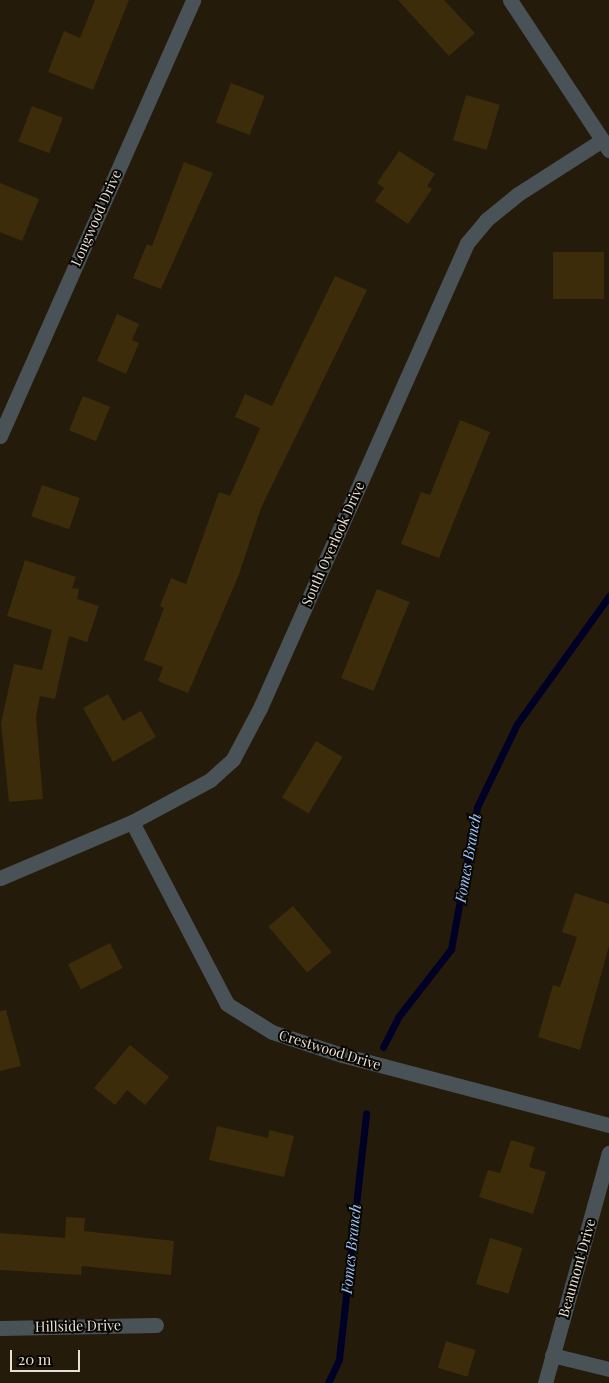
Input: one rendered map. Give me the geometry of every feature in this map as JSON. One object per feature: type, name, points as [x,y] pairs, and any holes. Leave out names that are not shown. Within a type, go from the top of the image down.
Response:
[{"type":"street","name":"Longwood Drive","points":[[0,436],[193,0]]},
{"type":"street","points":[[510,0],[605,145]]},
{"type":"street","name":"South Overlook Drive","points":[[0,878],[132,822],[210,780],[234,759],[260,708],[467,243],[486,220],[518,194],[605,145]]},
{"type":"street","name":"Crestwood Drive","points":[[132,822],[227,1004],[272,1032],[334,1052],[609,1125]]},
{"type":"street","name":"Beaumont Drive","points":[[545,1383],[609,1154]]},
{"type":"street","name":"Hillside Drive","points":[[0,1328],[156,1325]]},
{"type":"street","points":[[552,1355],[609,1369]]},
{"type":"building","points":[[95,0],[129,0],[93,90],[48,72],[64,31],[80,38]]},
{"type":"building","points":[[398,0],[444,0],[475,33],[449,56]]},
{"type":"building","points":[[231,83],[265,96],[250,135],[216,122]]},
{"type":"building","points":[[466,95],[500,105],[487,150],[453,140]]},
{"type":"building","points":[[32,106],[63,118],[49,153],[18,141]]},
{"type":"building","points":[[399,151],[435,174],[427,186],[432,189],[408,224],[375,201],[384,188],[377,183]]},
{"type":"building","points":[[184,162],[213,173],[161,289],[133,278],[147,244],[152,246]]},
{"type":"building","points":[[0,183],[39,199],[22,241],[0,232]]},
{"type":"building","points":[[553,252],[604,252],[604,299],[553,299]]},
{"type":"building","points":[[335,276],[367,290],[261,508],[238,577],[188,693],[158,681],[163,667],[144,660],[164,608],[160,606],[171,578],[186,584],[219,492],[230,496],[260,428],[235,417],[245,394],[272,406]]},
{"type":"building","points":[[117,314],[139,324],[132,340],[139,343],[126,374],[97,361]]},
{"type":"building","points":[[83,396],[110,407],[96,441],[69,430]]},
{"type":"building","points":[[460,420],[490,432],[439,558],[401,544],[421,492],[430,495]]},
{"type":"building","points":[[42,485],[80,498],[69,529],[31,516]]},
{"type":"building","points":[[25,560],[76,577],[72,588],[79,589],[77,599],[99,606],[87,642],[69,636],[55,699],[40,696],[36,717],[43,799],[9,802],[1,723],[14,664],[42,670],[52,630],[7,616]]},
{"type":"building","points":[[377,589],[409,602],[373,691],[341,678]]},
{"type":"building","points":[[108,694],[123,721],[141,711],[156,737],[113,762],[83,708]]},
{"type":"building","points":[[316,741],[343,757],[309,814],[282,798]]},
{"type":"building","points":[[575,893],[609,904],[609,946],[580,1050],[538,1037],[553,985],[560,987],[577,937],[562,932]]},
{"type":"building","points":[[293,906],[332,952],[307,973],[268,927]]},
{"type":"building","points":[[110,943],[123,968],[81,989],[68,964]]},
{"type":"building","points":[[6,1010],[21,1066],[0,1071],[0,1011]]},
{"type":"building","points":[[130,1045],[169,1077],[145,1105],[127,1090],[115,1105],[94,1088]]},
{"type":"building","points":[[217,1126],[268,1138],[269,1130],[294,1136],[284,1177],[209,1160]]},
{"type":"building","points":[[511,1140],[535,1147],[529,1167],[546,1172],[533,1214],[479,1197],[488,1170],[500,1173]]},
{"type":"building","points":[[66,1217],[85,1218],[84,1231],[174,1241],[171,1275],[82,1266],[81,1275],[0,1270],[0,1233],[65,1238]]},
{"type":"building","points":[[490,1238],[523,1248],[508,1294],[476,1284]]},
{"type":"building","points":[[446,1341],[476,1350],[467,1377],[438,1368]]},
{"type":"waterway","name":"Fomes Branch","points":[[383,1047],[399,1016],[451,949],[477,807],[517,724],[609,596]]},
{"type":"waterway","name":"Fomes Branch","points":[[328,1383],[339,1359],[366,1113]]}]
